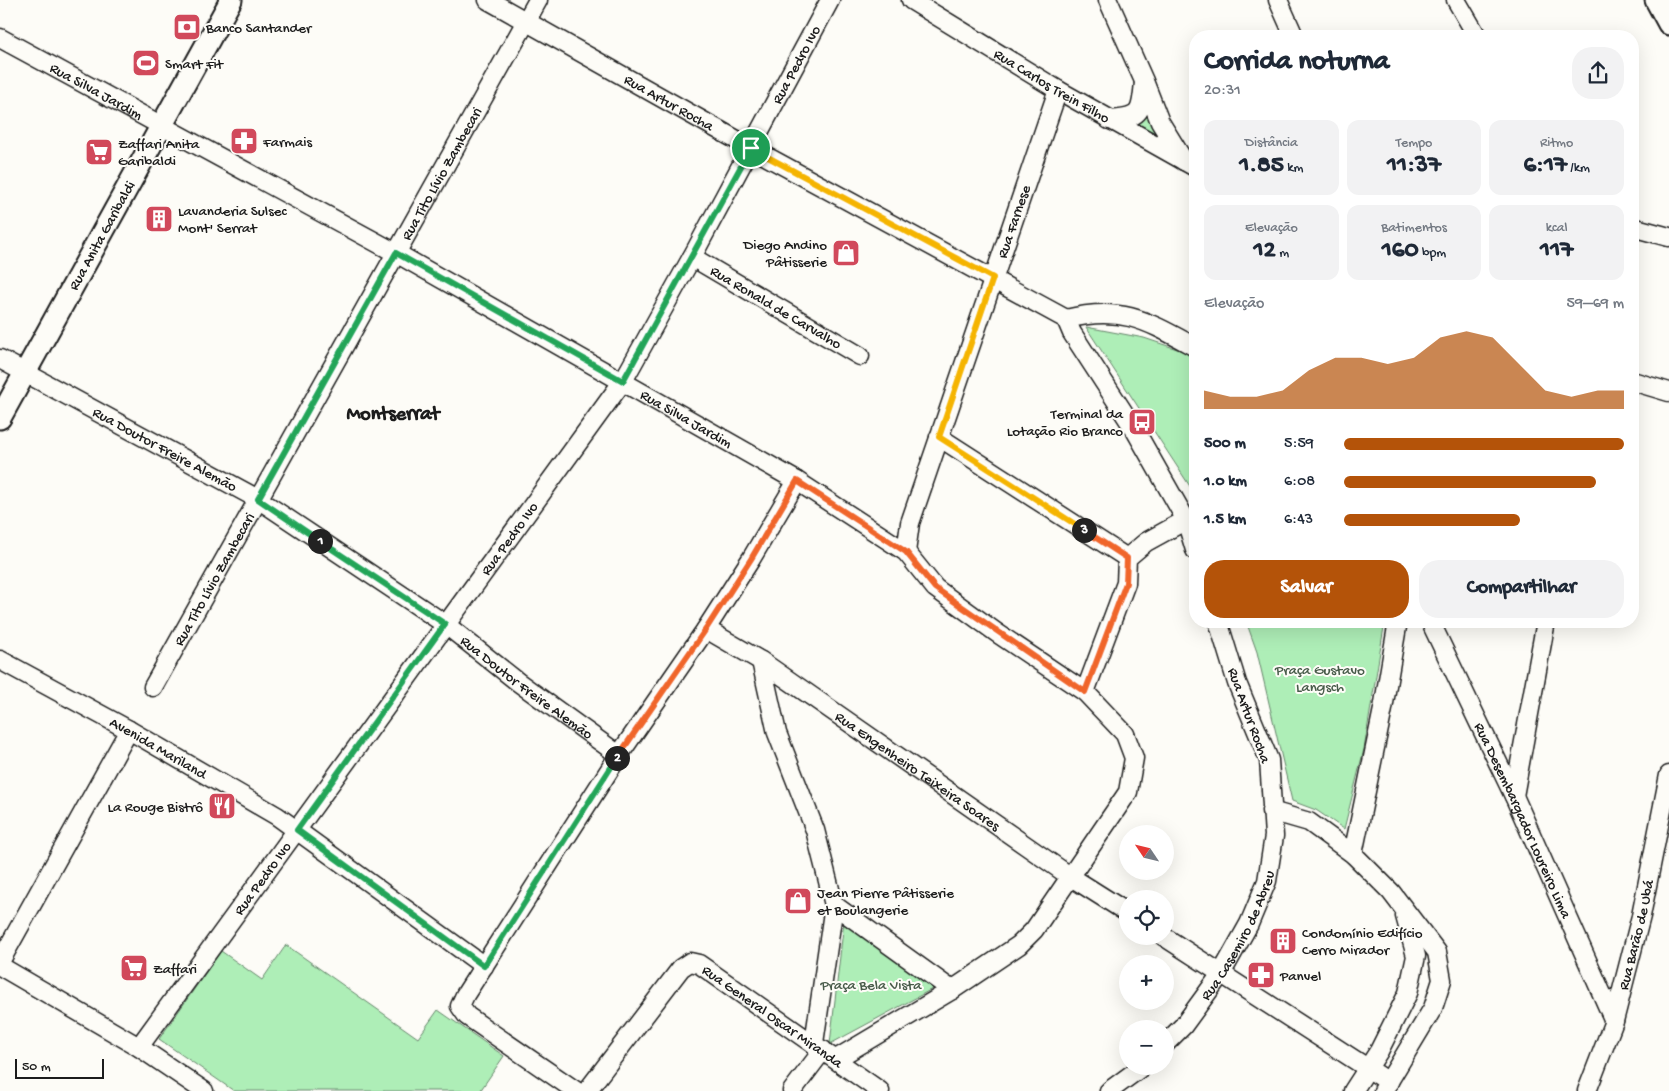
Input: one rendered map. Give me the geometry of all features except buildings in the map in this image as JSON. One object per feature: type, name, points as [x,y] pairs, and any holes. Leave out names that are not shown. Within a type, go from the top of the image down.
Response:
[{"type":"main road","name":"Rua Anita Garibaldi","points":[[0,418],[231,0]]},
{"type":"main road","points":[[1656,0],[1669,24]]},
{"type":"street","name":"Rua Artur Rocha","points":[[488,0],[751,148],[1066,319]]},
{"type":"street","name":"Rua Tito Lívio Zambecari","points":[[153,687],[538,0]]},
{"type":"street","name":"Rua Pedro Ivo","points":[[138,1047],[623,381],[830,0]]},
{"type":"street","name":"Rua Carlos Trein Filho","points":[[911,0],[1058,90],[1189,163]]},
{"type":"street","points":[[1108,0],[1160,122],[1189,163]]},
{"type":"street","points":[[1278,0],[1291,30]]},
{"type":"street","points":[[1456,0],[1474,30]]},
{"type":"street","name":"Rua Silva Jardim","points":[[0,38],[396,253],[797,481],[906,552],[935,588],[1085,692],[1125,734],[1134,758],[1128,792],[1034,930],[1019,945],[952,990],[824,1051]]},
{"type":"street","points":[[1110,120],[1129,119],[1137,114],[1142,104],[1144,81]]},
{"type":"street","name":"Rua Farnese","points":[[906,552],[910,523],[1058,90]]},
{"type":"street","points":[[1639,230],[1669,237]]},
{"type":"street","name":"Rua Ronald de Carvalho","points":[[692,257],[860,356]]},
{"type":"street","points":[[1189,344],[1150,322],[1115,313],[1088,314],[1066,319],[1072,333],[1135,430],[1186,520],[1189,530]]},
{"type":"street","name":"Rua Doutor Freire Alemão","points":[[0,358],[258,499],[445,624],[518,682],[619,755]]},
{"type":"street","points":[[1639,383],[1669,392]]},
{"type":"street","points":[[939,437],[1127,558]]},
{"type":"street","points":[[576,1091],[467,1016],[460,1006],[465,995],[619,755],[706,629],[751,559],[797,481]]},
{"type":"street","points":[[1085,692],[1126,583],[1127,558],[1146,542],[1186,520]]},
{"type":"street","name":"Rua Artur Rocha","points":[[1220,628],[1237,683],[1269,760],[1271,811]]},
{"type":"street","points":[[1353,854],[1383,709],[1397,628]]},
{"type":"street","name":"Rua Desembargador Loureiro Lima","points":[[1433,628],[1514,796],[1614,1021]]},
{"type":"street","points":[[1514,796],[1545,628]]},
{"type":"street","name":"Rua Engenheiro Teixeira Soares","points":[[706,629],[761,662],[1071,877],[1119,908]]},
{"type":"street","name":"Avenida Mariland","points":[[0,660],[129,730],[278,816],[484,966]]},
{"type":"street","points":[[761,662],[778,733],[815,830],[834,905],[824,1051],[792,1091]]},
{"type":"street","points":[[0,962],[129,730]]},
{"type":"street","name":"Rua Barão de Ubá","points":[[1587,1091],[1614,1021],[1641,916],[1661,856],[1669,775]]},
{"type":"street","points":[[1174,943],[1368,1068],[1386,1086],[1432,1008],[1442,980],[1437,952],[1401,904],[1353,854],[1309,822],[1271,811]]},
{"type":"street","name":"Rua Casemiro de Abreu","points":[[1174,1035],[1183,1026],[1221,974],[1249,924],[1267,882],[1274,836],[1271,811]]},
{"type":"street","points":[[1353,1091],[1379,1051],[1408,992],[1416,956],[1401,904]]},
{"type":"street","points":[[834,905],[952,990]]},
{"type":"street","name":"Rua General Oscar Miranda","points":[[587,1091],[681,968],[690,962],[699,964],[880,1091]]},
{"type":"street","points":[[0,966],[138,1047],[204,1091]]},
{"type":"street","points":[[1109,1091],[1131,1075]]},
{"type":"green space","points":[[1147,112],[1172,150],[1131,124]]},
{"type":"green space","points":[[1086,327],[1144,338],[1189,353],[1189,485]]},
{"type":"green space","name":"Praça Gustavo Langsch","points":[[1248,628],[1384,628],[1364,749],[1344,829],[1316,810],[1292,801],[1257,652]]},
{"type":"green space","name":"Praça Bela Vista","points":[[844,921],[934,988],[830,1044]]},
{"type":"green space","points":[[286,945],[418,1038],[438,1010],[504,1056],[480,1091],[234,1091],[159,1039],[221,951],[262,980]]},
{"type":"place","name":"Banco Santander","points":[[187,27]]},
{"type":"place","name":"Smart Fit","points":[[146,63]]},
{"type":"place","name":"Farmais","points":[[244,141]]},
{"type":"place","name":"Zaffari Anita Garibaldi","points":[[99,152]]},
{"type":"place","name":"Lavanderia Sulsec Mont' Serrat","points":[[159,219]]},
{"type":"place","name":"Diego Andino Pâtisserie","points":[[846,253]]},
{"type":"place","name":"Terminal da Lotação Rio Branco","points":[[1142,422]]},
{"type":"place","name":"La Rouge Bistrô","points":[[222,806]]},
{"type":"place","name":"Jean Pierre Pâtisserie et Boulangerie","points":[[798,901]]},
{"type":"place","name":"Condomínio Edifício Cerro Mirador","points":[[1283,941]]},
{"type":"place","name":"Zaffari","points":[[134,968]]},
{"type":"place","name":"Panvel","points":[[1261,975]]},
{"type":"district","name":"Montserrat","points":[[393,412]]},
{"type":"route","points":[[751,148],[993,278],[939,437],[1127,558],[1126,583],[1085,692],[997,633],[935,588],[906,552],[797,481],[751,559],[706,629],[619,755],[484,966],[297,830],[445,624],[258,499],[396,253],[623,381],[751,148]]}]
